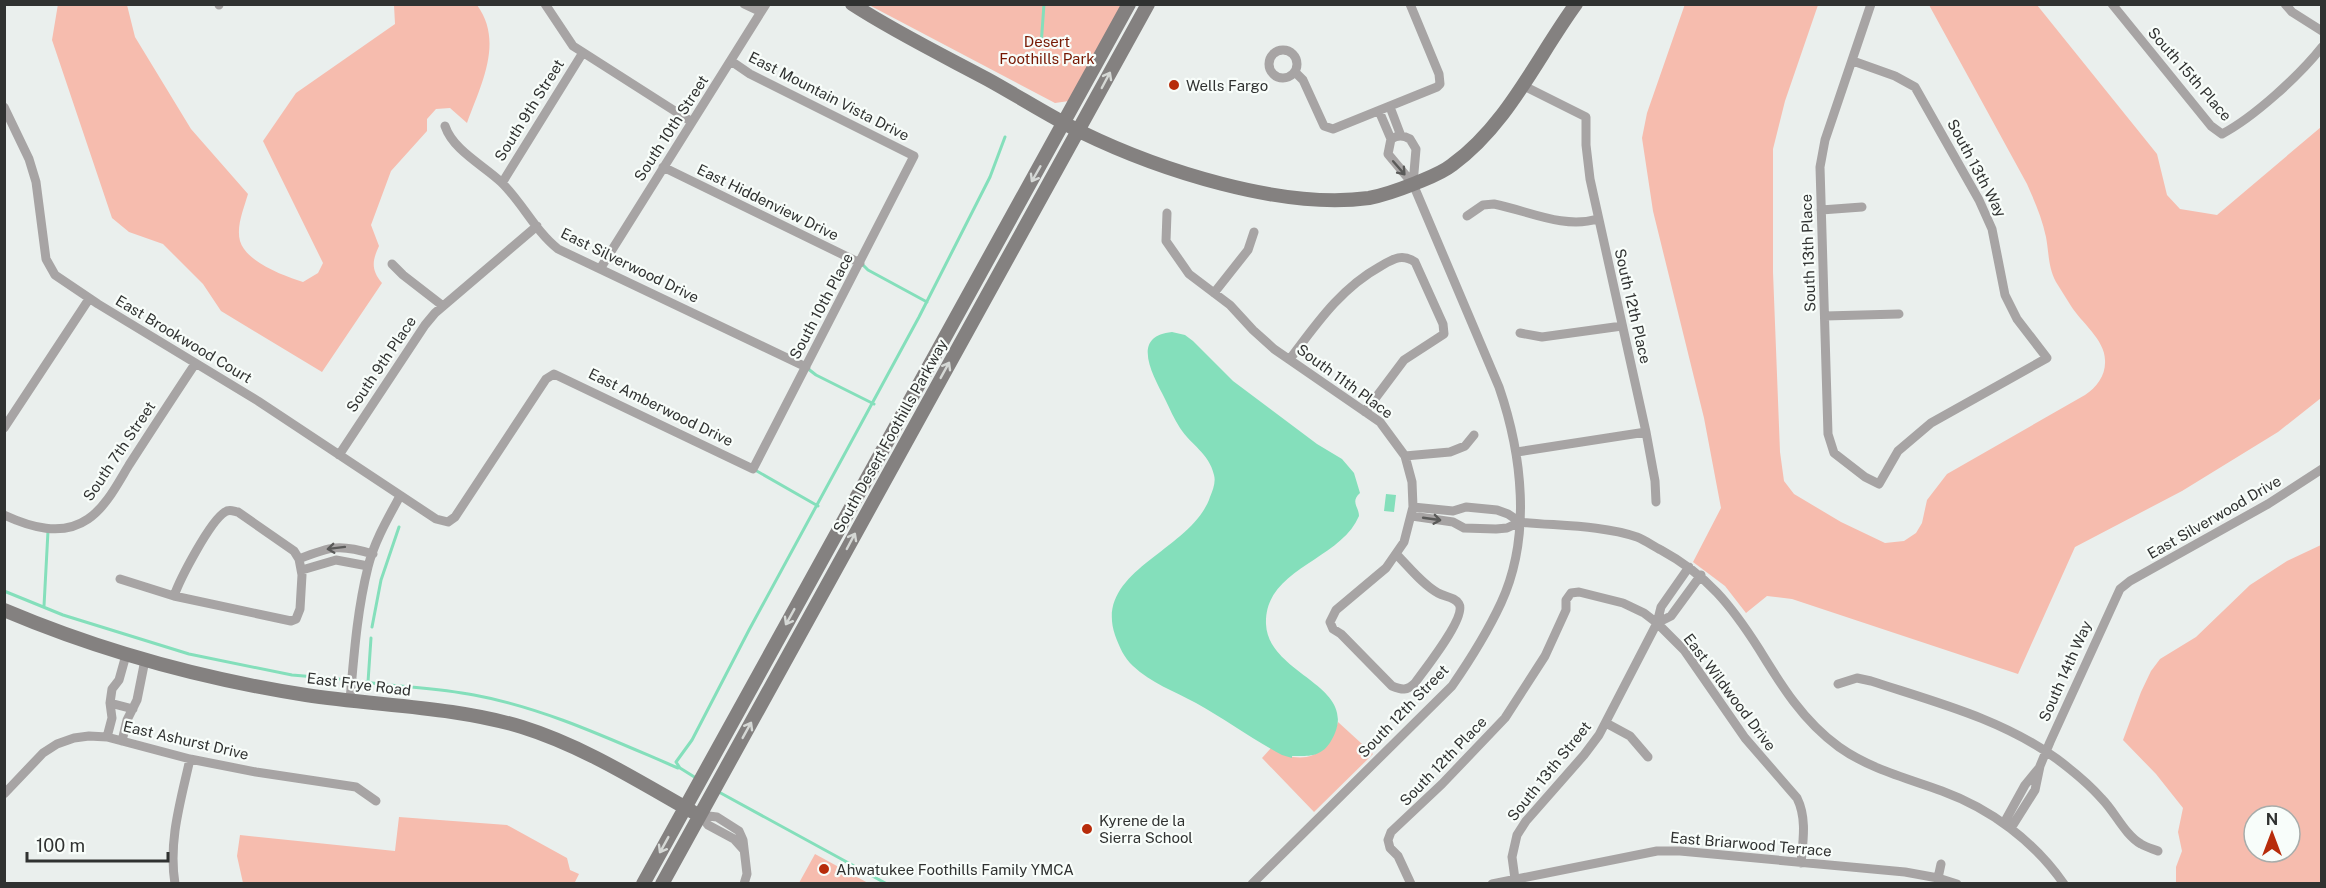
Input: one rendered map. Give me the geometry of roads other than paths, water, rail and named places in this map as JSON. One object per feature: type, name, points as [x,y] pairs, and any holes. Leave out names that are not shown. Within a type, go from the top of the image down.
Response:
[{"type":"street","points":[[545,4],[573,46],[582,54],[692,122]]},
{"type":"street","points":[[744,4],[764,8]]},
{"type":"street","points":[[852,4],[1079,131],[1140,159],[1242,188],[1315,200],[1370,198],[1397,191],[1451,166],[1489,132],[1507,110],[1576,4]]},
{"type":"street","name":"South Desert Foothills Parkway","points":[[643,884],[1129,4]]},
{"type":"street","name":"South Desert Foothills Parkway","points":[[662,884],[1148,4]]},
{"type":"street","points":[[1295,72],[1303,80],[1320,120],[1328,129],[1390,107],[1440,84],[1439,74],[1410,4]]},
{"type":"street","name":"South 13th Place","points":[[1871,4],[1825,141],[1820,167],[1828,434],[1834,453],[1865,477],[1879,484]]},
{"type":"street","name":"South 15th Place","points":[[2112,4],[2211,126],[2222,134],[2235,127],[2300,73],[2322,47]]},
{"type":"street","points":[[2285,4],[2292,12],[2322,31]]},
{"type":"street","name":"South 10th Street","points":[[600,269],[764,8]]},
{"type":"street","name":"South 9th Street","points":[[502,183],[582,54]]},
{"type":"street","name":"East Mountain Vista Drive","points":[[731,61],[750,74],[914,156]]},
{"type":"street","name":"South 13th Way","points":[[1853,61],[1895,76],[1915,87],[1979,200],[1992,229],[2005,295],[2018,319],[2047,358],[1931,423],[1898,451],[1879,484]]},
{"type":"street","name":"South 12th Place","points":[[1522,85],[1586,117],[1588,168],[1646,432],[1655,481],[1656,502]]},
{"type":"street","name":"East Brookwood Court","points":[[4,107],[20,136],[36,182],[46,259],[56,275],[436,519],[448,522]]},
{"type":"street","name":"South 12th Street","points":[[1390,107],[1401,135],[1410,139],[1416,149],[1413,184]]},
{"type":"street","name":"South 12th Street","points":[[1252,884],[1452,686],[1475,653],[1502,601],[1515,559],[1520,522],[1517,452],[1510,418],[1413,184],[1391,159],[1388,148],[1391,139],[1379,111]]},
{"type":"street","name":"East Silverwood Drive","points":[[445,126],[447,134],[456,144],[502,183],[547,240],[558,249],[806,367]]},
{"type":"street","points":[[1391,139],[1401,135]]},
{"type":"street","name":"South 10th Place","points":[[753,469],[914,156]]},
{"type":"street","name":"East Hiddenview Drive","points":[[663,167],[860,263]]},
{"type":"street","points":[[1467,216],[1483,205],[1494,204],[1564,222],[1584,223],[1598,219]]},
{"type":"street","points":[[1821,210],[1862,207]]},
{"type":"street","name":"South 11th Place","points":[[1167,213],[1166,241],[1189,274],[1230,305],[1274,349],[1380,422],[1405,456],[1412,482],[1412,512],[1404,542],[1386,568],[1336,610],[1330,622],[1333,629],[1341,634],[1392,686],[1401,690],[1410,689],[1415,683],[1454,626],[1461,614],[1461,606],[1457,600],[1437,593],[1397,555]]},
{"type":"street","name":"South 9th Place","points":[[339,455],[424,325],[537,226]]},
{"type":"street","points":[[1214,293],[1248,250],[1254,232]]},
{"type":"street","points":[[1290,358],[1330,305],[1349,286],[1389,261],[1407,257],[1415,262],[1443,324],[1444,334],[1404,360],[1365,412]]},
{"type":"street","points":[[392,264],[443,306]]},
{"type":"street","points":[[4,428],[89,298]]},
{"type":"street","points":[[1825,316],[1899,314]]},
{"type":"street","points":[[1520,333],[1542,338],[1622,326]]},
{"type":"street","name":"South 7th Street","points":[[4,514],[48,530],[71,526],[86,520],[99,510],[195,364]]},
{"type":"street","name":"East Amberwood Drive","points":[[448,522],[455,517],[546,379],[555,374],[753,469]]},
{"type":"street","points":[[1517,452],[1646,432]]},
{"type":"street","points":[[1405,456],[1450,452],[1465,447],[1473,435]]},
{"type":"street","name":"East Silverwood Drive","points":[[2120,590],[2130,581],[2268,504],[2322,469]]},
{"type":"street","points":[[350,700],[356,630],[368,566],[384,525],[400,496]]},
{"type":"street","points":[[1412,512],[1453,511],[1466,507],[1508,514],[1520,522],[1606,531],[1638,537],[1701,575],[1739,618],[1800,711],[1838,746],[1870,766],[1961,799],[2008,826],[2041,856],[2064,884]]},
{"type":"street","points":[[1478,528],[1480,509]]},
{"type":"street","points":[[120,579],[174,596],[291,621],[296,619],[300,609],[302,570],[294,551],[238,512],[229,510],[222,513],[200,545],[179,581],[174,596]]},
{"type":"street","points":[[1412,512],[1453,522],[1464,528],[1507,528],[1520,522]]},
{"type":"street","points":[[299,559],[335,546],[373,554]]},
{"type":"street","points":[[302,570],[336,560],[368,566]]},
{"type":"street","points":[[818,566],[834,573]]},
{"type":"street","name":"South 13th Street","points":[[1515,879],[1512,857],[1517,835],[1526,821],[1584,755],[1606,723],[1657,623],[1661,607],[1689,567]]},
{"type":"street","name":"South 13th Street","points":[[1657,623],[1671,616],[1701,575]]},
{"type":"street","name":"South 14th Way","points":[[2008,826],[2040,766],[2120,590]]},
{"type":"street","name":"East Wildwood Drive","points":[[1571,593],[1579,592],[1623,603],[1644,613],[1684,650],[1745,738],[1765,764],[1785,784],[1801,807],[1804,820],[1802,863]]},
{"type":"street","name":"South 12th Place","points":[[1411,884],[1398,856],[1390,848],[1388,840],[1391,832],[1449,777],[1505,718],[1545,656],[1566,610],[1566,600],[1571,593]]},
{"type":"street","points":[[1669,595],[1680,604]]},
{"type":"street","name":"East Frye Road","points":[[4,610],[126,655],[265,688],[456,712],[524,728],[596,758],[700,815],[708,825],[730,831],[743,849],[747,874],[744,884]]},
{"type":"street","points":[[107,737],[112,718],[110,703],[112,689],[119,680],[126,655]]},
{"type":"street","points":[[122,741],[127,720],[137,700],[145,660]]},
{"type":"street","points":[[1838,684],[1857,678],[1871,681],[1995,723],[2046,751],[2072,770],[2103,799],[2133,837],[2141,844],[2158,851]]},
{"type":"street","points":[[119,680],[138,686]]},
{"type":"street","points":[[110,703],[133,709]]},
{"type":"street","points":[[1606,723],[1630,736],[1648,757]]},
{"type":"street","name":"East Ashurst Drive","points":[[4,794],[29,766],[57,744],[89,736],[107,737],[190,759],[256,772],[356,787],[376,801]]},
{"type":"street","points":[[175,884],[172,852],[174,827],[190,759]]},
{"type":"street","name":"East Briarwood Terrace","points":[[1492,884],[1657,851],[1680,851],[1905,872],[1957,884]]},
{"type":"street","points":[[1938,878],[1941,864]]},
{"type":"waterway","points":[[1041,46],[1044,4]]},
{"type":"waterway","points":[[696,778],[680,768],[676,762],[692,740],[919,317],[990,177],[1005,137]]},
{"type":"waterway","points":[[862,264],[868,270],[927,302]]},
{"type":"waterway","points":[[807,368],[816,375],[874,404]]},
{"type":"waterway","points":[[755,470],[818,506]]},
{"type":"waterway","points":[[372,627],[381,580],[399,527]]},
{"type":"waterway","points":[[44,606],[48,531]]},
{"type":"waterway","points":[[4,591],[63,615],[189,654],[292,675],[339,679]]},
{"type":"waterway","points":[[368,682],[371,638]]},
{"type":"waterway","points":[[364,682],[474,695],[527,708],[578,726],[678,768]]},
{"type":"waterway","points":[[717,791],[887,884]]},
{"type":"place","name":"Wells Fargo","points":[[1174,85]]},
{"type":"place","name":"Kyrene de la Sierra School","points":[[1087,829]]},
{"type":"place","name":"Ahwatukee Foothills Family YMCA","points":[[824,869]]},
{"type":"park label","name":"Desert Foothills Park","points":[[1047,50]]}]
